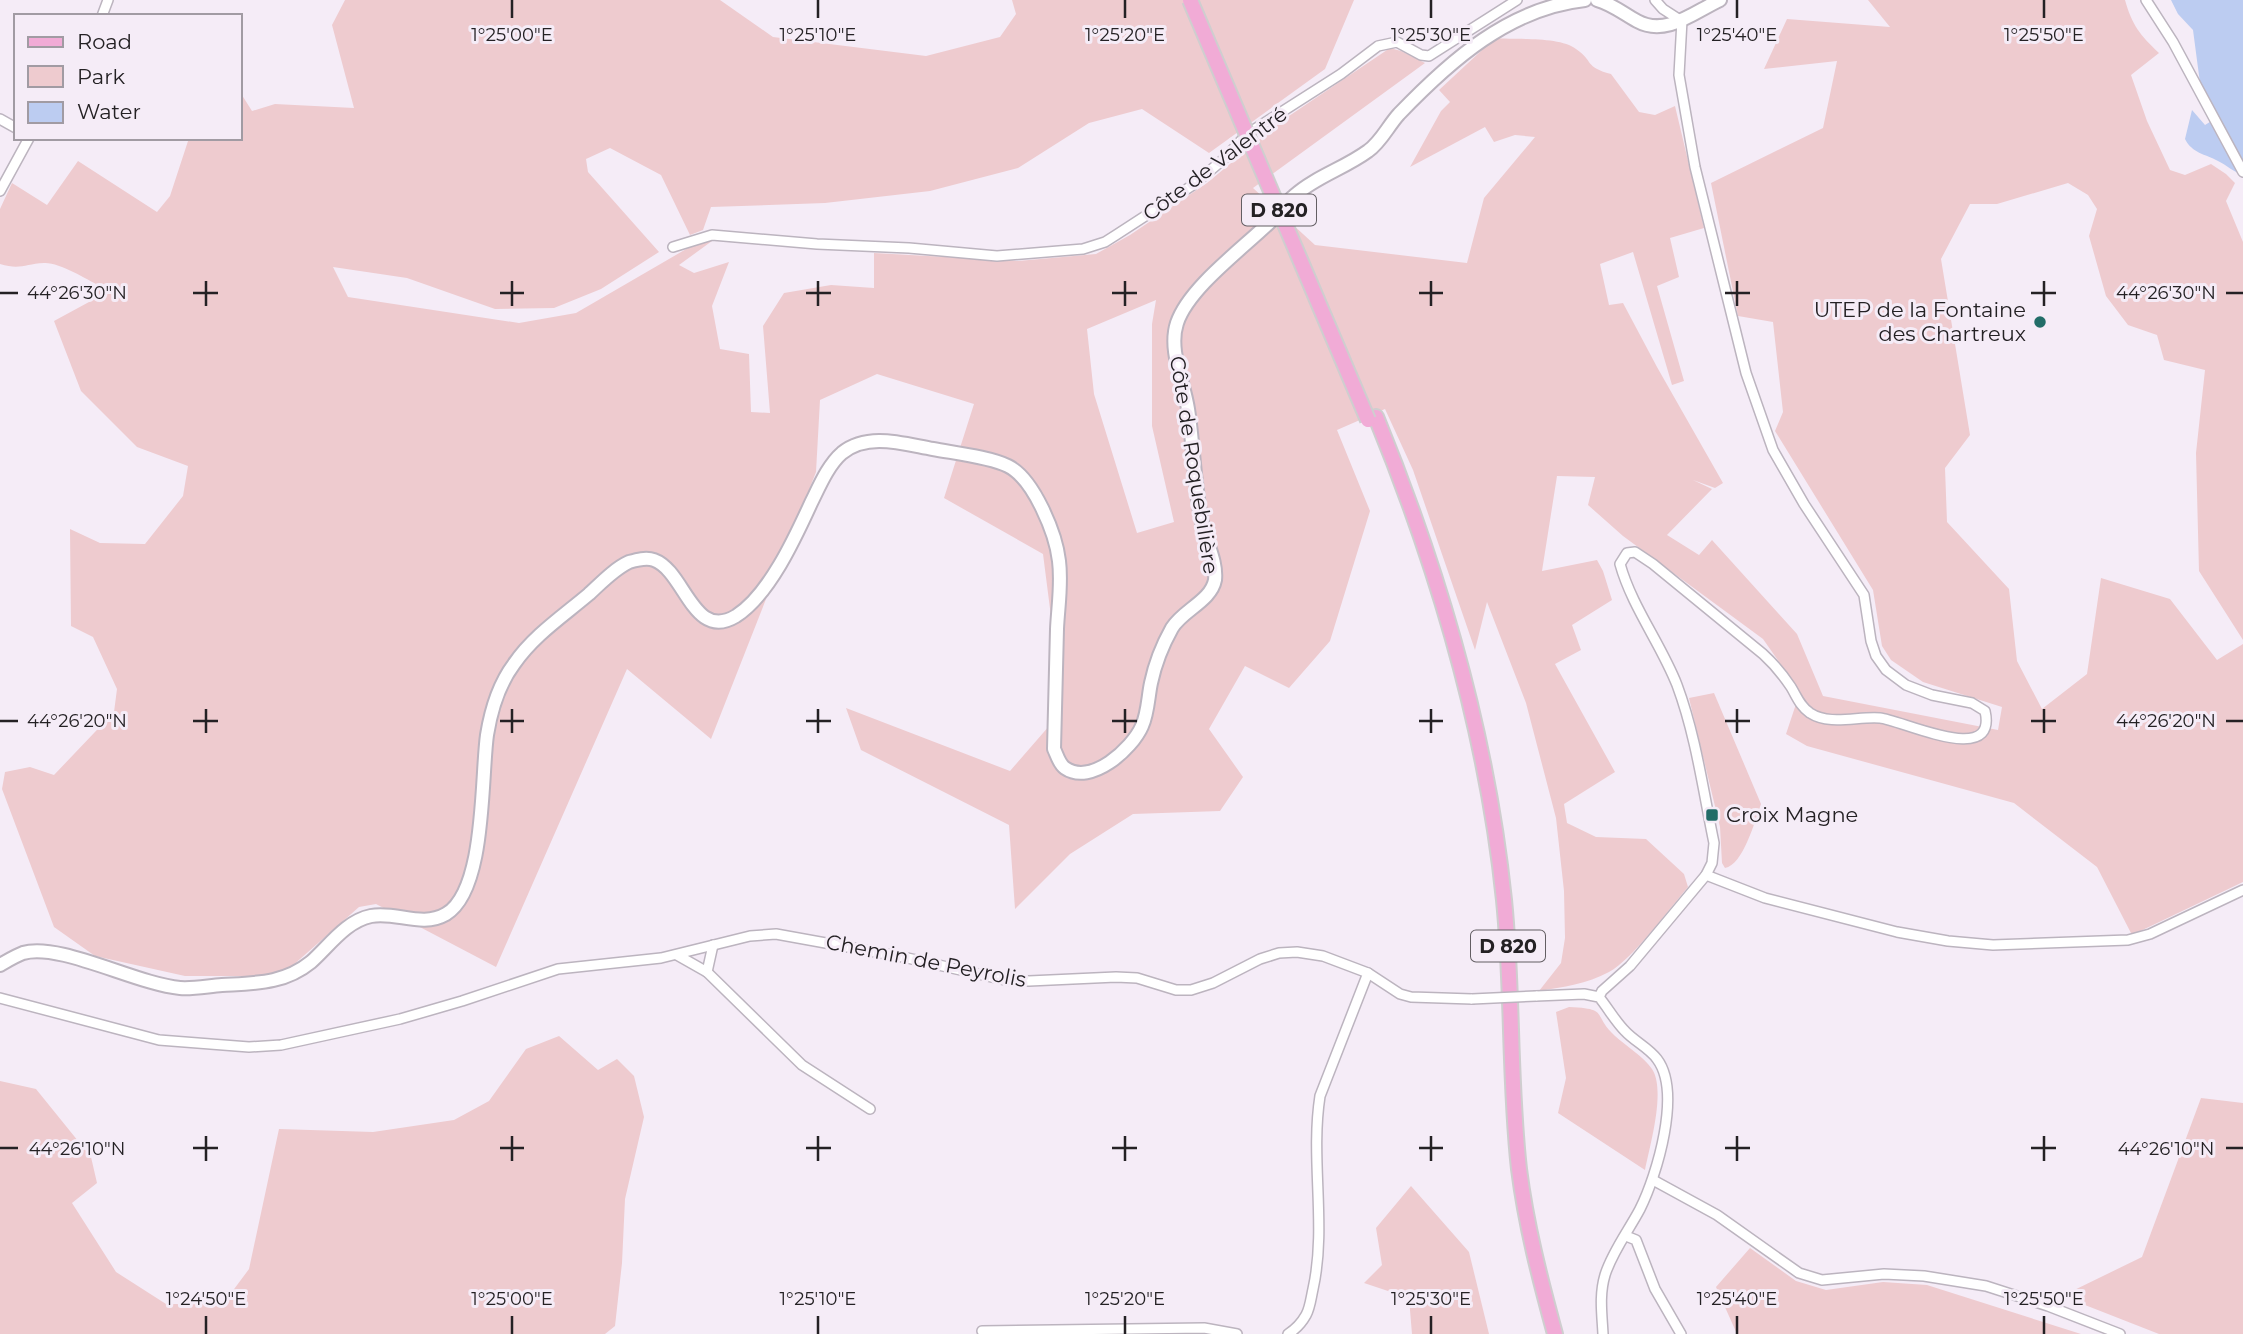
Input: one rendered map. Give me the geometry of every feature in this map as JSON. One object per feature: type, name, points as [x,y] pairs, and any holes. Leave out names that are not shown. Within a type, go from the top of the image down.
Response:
[{"type":"main road","name":"D 820","points":[[1190,0],[1372,418]]},
{"type":"main road","name":"D 820","points":[[1200,0],[1372,418],[1428,563],[1467,691],[1484,763],[1496,833],[1510,970],[1519,1167],[1527,1223],[1555,1334]]},
{"type":"street","name":"Côte de Valentré","points":[[673,247],[712,235],[997,256],[1071,250],[1094,245],[1116,235],[1193,185],[1248,134],[1341,75],[1378,46],[1397,42],[1429,57],[1517,0]]},
{"type":"street","name":"Côte de Roquebilière","points":[[0,965],[21,954],[49,951],[179,988],[255,985],[288,976],[308,965],[359,919],[374,915],[418,920],[444,915],[463,896],[472,870],[477,844],[486,739],[500,686],[513,664],[610,576],[634,560],[654,560],[668,569],[694,608],[706,619],[721,622],[735,616],[751,603],[767,582],[790,546],[831,466],[841,454],[866,442],[886,441],[961,454],[1009,466],[1027,481],[1050,526],[1059,555],[1061,579],[1057,623],[1054,749],[1066,769],[1078,772],[1098,769],[1119,757],[1135,740],[1144,723],[1158,659],[1174,625],[1212,589],[1215,578],[1203,526],[1187,404],[1175,348],[1177,324],[1183,311],[1223,265],[1273,219],[1293,196],[1369,150],[1415,99],[1482,40],[1511,21],[1540,9],[1585,0]]},
{"type":"street","points":[[1597,0],[1606,2],[1644,25],[1666,26],[1720,0]]},
{"type":"street","points":[[1655,0],[1663,9],[1681,20]]},
{"type":"street","points":[[2146,0],[2173,41],[2243,172]]},
{"type":"street","points":[[1663,9],[1666,26]]},
{"type":"street","points":[[1604,1334],[1600,1302],[1605,1274],[1653,1180],[1667,1120],[1669,1098],[1667,1082],[1657,1059],[1623,1030],[1599,997],[1602,991],[1630,966],[1706,875],[1712,863],[1714,843],[1687,718],[1665,657],[1624,578],[1620,564],[1626,553],[1635,552],[1653,564],[1769,660],[1801,705],[1812,715],[1825,719],[1879,718],[1957,740],[1976,738],[1984,731],[1987,720],[1985,711],[1972,703],[1932,695],[1906,685],[1886,670],[1876,656],[1871,641],[1864,595],[1804,504],[1773,450],[1745,373],[1695,167],[1679,75],[1681,20]]},
{"type":"street","points":[[0,191],[28,140]]},
{"type":"street","points":[[1706,875],[1765,898],[1897,932],[1993,945],[2128,940],[2150,934],[2243,890]]},
{"type":"street","name":"Chemin de Peyrolis","points":[[0,998],[159,1040],[249,1047],[281,1045],[425,1012],[558,969],[677,955],[750,936],[791,935],[1005,980],[1137,978],[1176,990],[1191,990],[1213,983],[1260,959],[1279,953],[1297,952],[1323,956],[1368,973],[1400,994],[1411,997],[1472,999],[1584,994],[1599,997]]},
{"type":"street","points":[[707,972],[713,945]]},
{"type":"street","points":[[677,955],[707,972],[802,1065],[870,1109]]},
{"type":"street","points":[[1288,1334],[1298,1327],[1307,1313],[1318,1267],[1316,1117],[1320,1096],[1368,973]]},
{"type":"street","points":[[1653,1180],[1717,1215],[1799,1273],[1822,1280],[1884,1274],[1924,1276],[1986,1286],[2120,1334]]},
{"type":"street","points":[[1626,1236],[1636,1240],[1655,1289],[1681,1334]]},
{"type":"street","points":[[982,1331],[1204,1328],[1237,1334]]},
{"type":"green space","points":[[345,0],[720,0],[773,37],[926,56],[1000,37],[1016,14],[1012,0],[1354,0],[1325,69],[1209,153],[1142,109],[1089,123],[1018,168],[930,191],[825,203],[711,207],[703,230],[690,235],[661,175],[610,148],[586,159],[588,172],[659,252],[601,289],[554,308],[495,309],[407,278],[333,267],[348,297],[519,323],[576,313],[700,241],[712,241],[679,265],[694,273],[729,262],[712,306],[720,349],[749,354],[751,412],[770,413],[763,326],[784,293],[831,285],[874,288],[874,253],[1018,261],[1096,254],[1130,235],[1207,183],[1283,120],[1390,48],[1425,63],[1253,188],[1315,245],[1467,263],[1484,198],[1535,137],[1515,135],[1494,142],[1485,127],[1410,167],[1441,111],[1450,102],[1439,90],[1495,38],[1549,40],[1569,45],[1582,53],[1593,66],[1611,74],[1639,112],[1655,115],[1675,106],[1704,228],[1670,238],[1679,277],[1657,286],[1684,381],[1672,385],[1633,252],[1600,264],[1609,305],[1623,303],[1723,483],[1715,488],[1693,480],[1712,489],[1667,535],[1699,555],[1712,540],[1797,634],[1823,696],[1998,730],[2002,707],[1923,682],[1891,660],[1882,646],[1873,590],[1775,431],[1783,412],[1773,322],[1738,316],[1711,183],[1823,128],[1837,61],[1764,69],[1787,19],[1890,27],[1868,0],[2125,0],[2138,29],[2159,53],[2131,75],[2147,121],[2170,170],[2185,175],[2211,164],[2235,183],[2226,201],[2243,242],[2243,640],[2199,571],[2196,453],[2205,370],[2164,360],[2157,335],[2128,325],[2106,296],[2089,236],[2097,209],[2088,195],[2068,183],[1997,204],[1970,204],[1941,259],[1970,435],[1945,468],[1947,522],[2009,589],[2017,661],[2042,709],[2087,674],[2101,578],[2170,599],[2217,660],[2243,644],[2243,882],[2132,935],[2097,867],[2014,803],[1807,746],[1786,734],[1800,692],[1763,639],[1623,536],[1588,505],[1595,477],[1557,476],[1542,571],[1597,560],[1612,600],[1572,625],[1581,650],[1555,664],[1615,772],[1564,804],[1567,823],[1596,837],[1646,839],[1684,874],[1688,887],[1639,946],[1618,966],[1584,982],[1539,991],[1561,963],[1565,938],[1564,891],[1556,818],[1526,703],[1487,602],[1475,650],[1413,470],[1385,409],[1337,430],[1370,511],[1330,641],[1289,688],[1245,666],[1209,729],[1243,777],[1220,811],[1133,814],[1070,854],[1015,909],[1009,825],[861,750],[846,708],[1010,771],[1063,710],[1043,554],[944,498],[974,404],[877,374],[820,400],[816,472],[711,739],[627,669],[496,967],[376,904],[359,907],[291,967],[272,976],[185,976],[95,956],[54,927],[2,789],[5,772],[30,767],[54,775],[114,712],[117,689],[93,637],[71,626],[70,529],[100,543],[145,544],[183,496],[188,466],[137,447],[81,391],[54,321],[89,302],[100,286],[50,263],[18,267],[0,264],[0,209],[12,183],[47,205],[78,161],[157,212],[170,196],[188,140],[242,140],[242,95],[252,111],[275,104],[354,108],[332,25]],"holes":[[[1156,300],[1152,324],[1152,426],[1174,522],[1137,533],[1094,394],[1087,329]]]},
{"type":"green space","points":[[1714,693],[1761,804],[1743,851],[1725,868],[1722,863],[1720,827],[1689,698]]},
{"type":"green space","points":[[1569,1007],[1596,1011],[1608,1029],[1652,1069],[1658,1090],[1645,1170],[1558,1113],[1566,1078],[1556,1012]]},
{"type":"green space","points":[[559,1036],[598,1070],[617,1059],[634,1076],[644,1117],[625,1199],[615,1326],[605,1334],[0,1334],[0,1081],[36,1089],[91,1157],[97,1183],[72,1203],[116,1272],[166,1304],[223,1304],[249,1269],[279,1129],[373,1132],[454,1120],[489,1101],[526,1049]]},
{"type":"green space","points":[[2201,1098],[2243,1103],[2243,1334],[2159,1334],[2062,1296],[2142,1257]]},
{"type":"green space","points":[[1411,1186],[1469,1252],[1489,1334],[1412,1334],[1409,1298],[1364,1283],[1382,1265],[1376,1228]]},
{"type":"green space","points":[[1750,1248],[1796,1281],[1826,1290],[1883,1282],[1927,1285],[2081,1334],[1737,1334],[1716,1287]]},
{"type":"water","points":[[2171,0],[2243,0],[2243,175],[2195,150],[2185,139],[2192,110],[2205,125],[2218,117],[2200,83],[2193,30],[2178,14]]},
{"type":"place","name":"UTEP de la Fontaine des Chartreux","points":[[2040,322]]},
{"type":"place","name":"Croix Magne","points":[[1712,815]]}]
